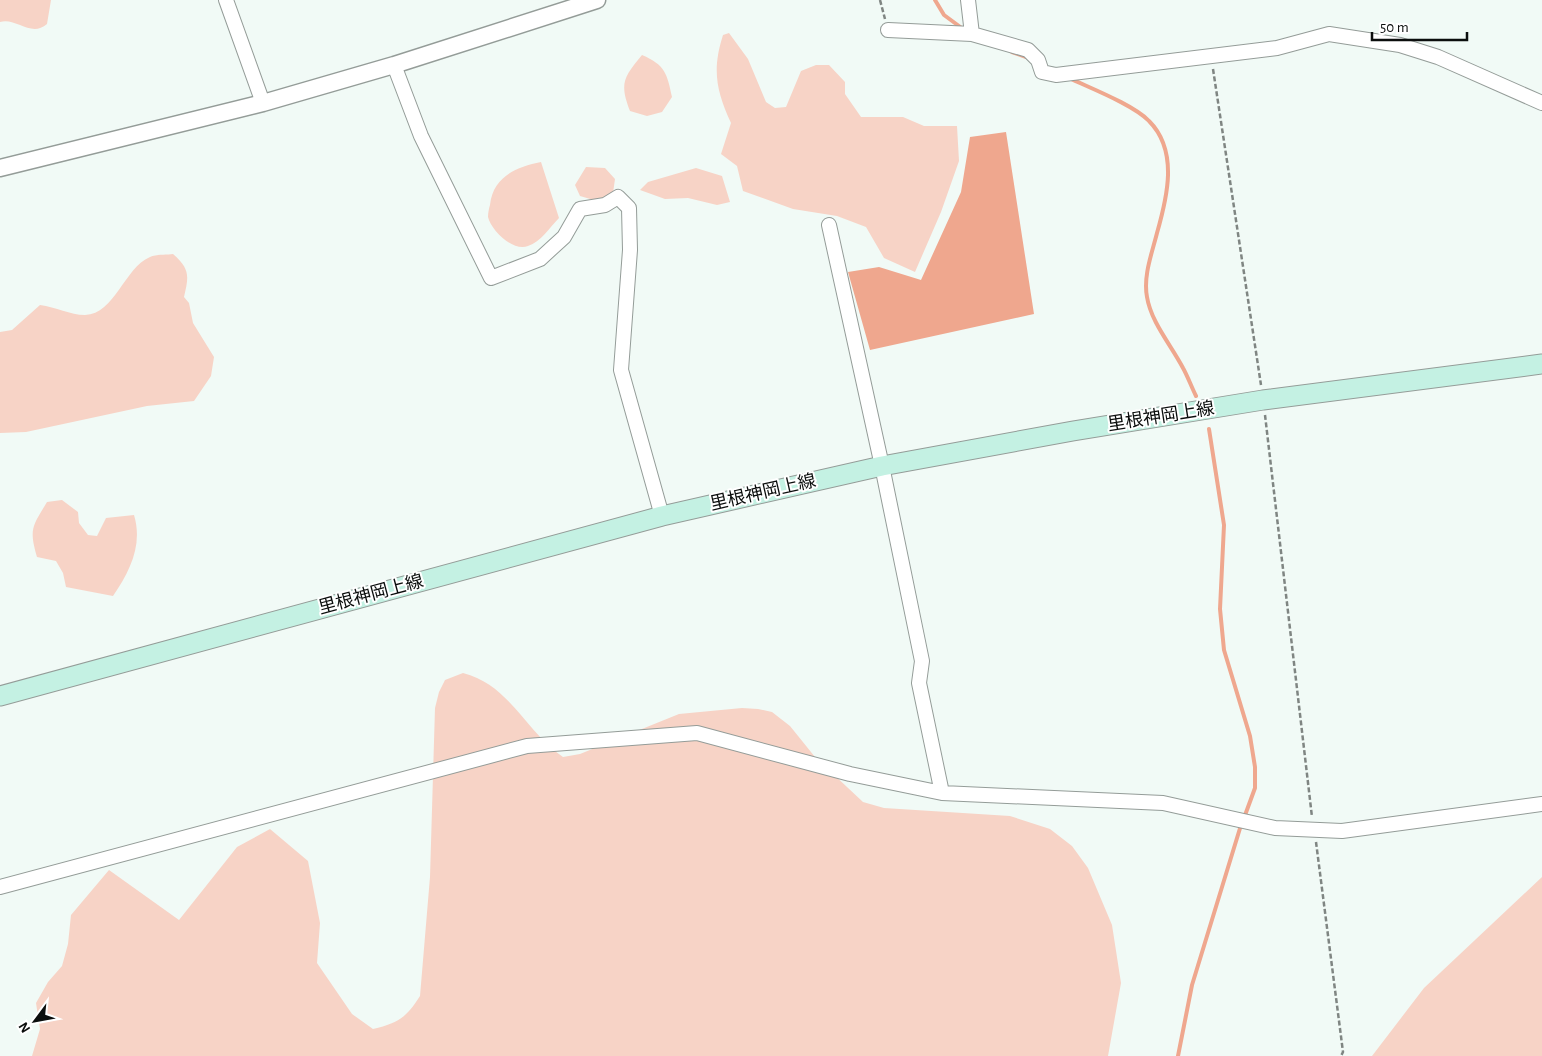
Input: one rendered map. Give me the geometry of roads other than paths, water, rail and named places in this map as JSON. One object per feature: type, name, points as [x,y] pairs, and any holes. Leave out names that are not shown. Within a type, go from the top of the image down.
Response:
[{"type":"main road","name":"里根神岡上線","points":[[0,696],[662,516],[882,466],[1263,400],[1542,364]]},
{"type":"street","points":[[226,0],[263,103]]},
{"type":"street","points":[[0,168],[263,103],[394,65],[598,0]]},
{"type":"street","points":[[968,0],[972,34]]},
{"type":"street","points":[[888,30],[972,34],[1028,50],[1038,60],[1042,72],[1056,76],[1277,48],[1329,34],[1400,46],[1438,57],[1542,103]]},
{"type":"street","points":[[394,65],[421,136],[491,278],[540,258],[564,237],[580,209],[605,205],[618,197],[629,208],[630,250],[621,370],[662,516]]},
{"type":"street","points":[[828,225],[882,466],[922,661],[918,683],[942,793]]},
{"type":"street","points":[[0,887],[527,746],[697,733],[850,774],[942,793],[1163,803],[1275,828],[1342,831],[1542,804]]},
{"type":"waterway","points":[[935,0],[944,15],[963,29]]},
{"type":"waterway","points":[[1012,52],[1029,58]]},
{"type":"waterway","points":[[1069,78],[1123,103],[1142,115],[1158,133],[1164,146],[1167,160],[1167,190],[1147,273],[1147,297],[1157,324],[1183,368],[1196,396]]},
{"type":"waterway","points":[[1209,429],[1224,525],[1220,609],[1224,650],[1250,736],[1255,767],[1255,788],[1244,818]]},
{"type":"waterway","points":[[1178,1056],[1192,985],[1241,825]]}]
